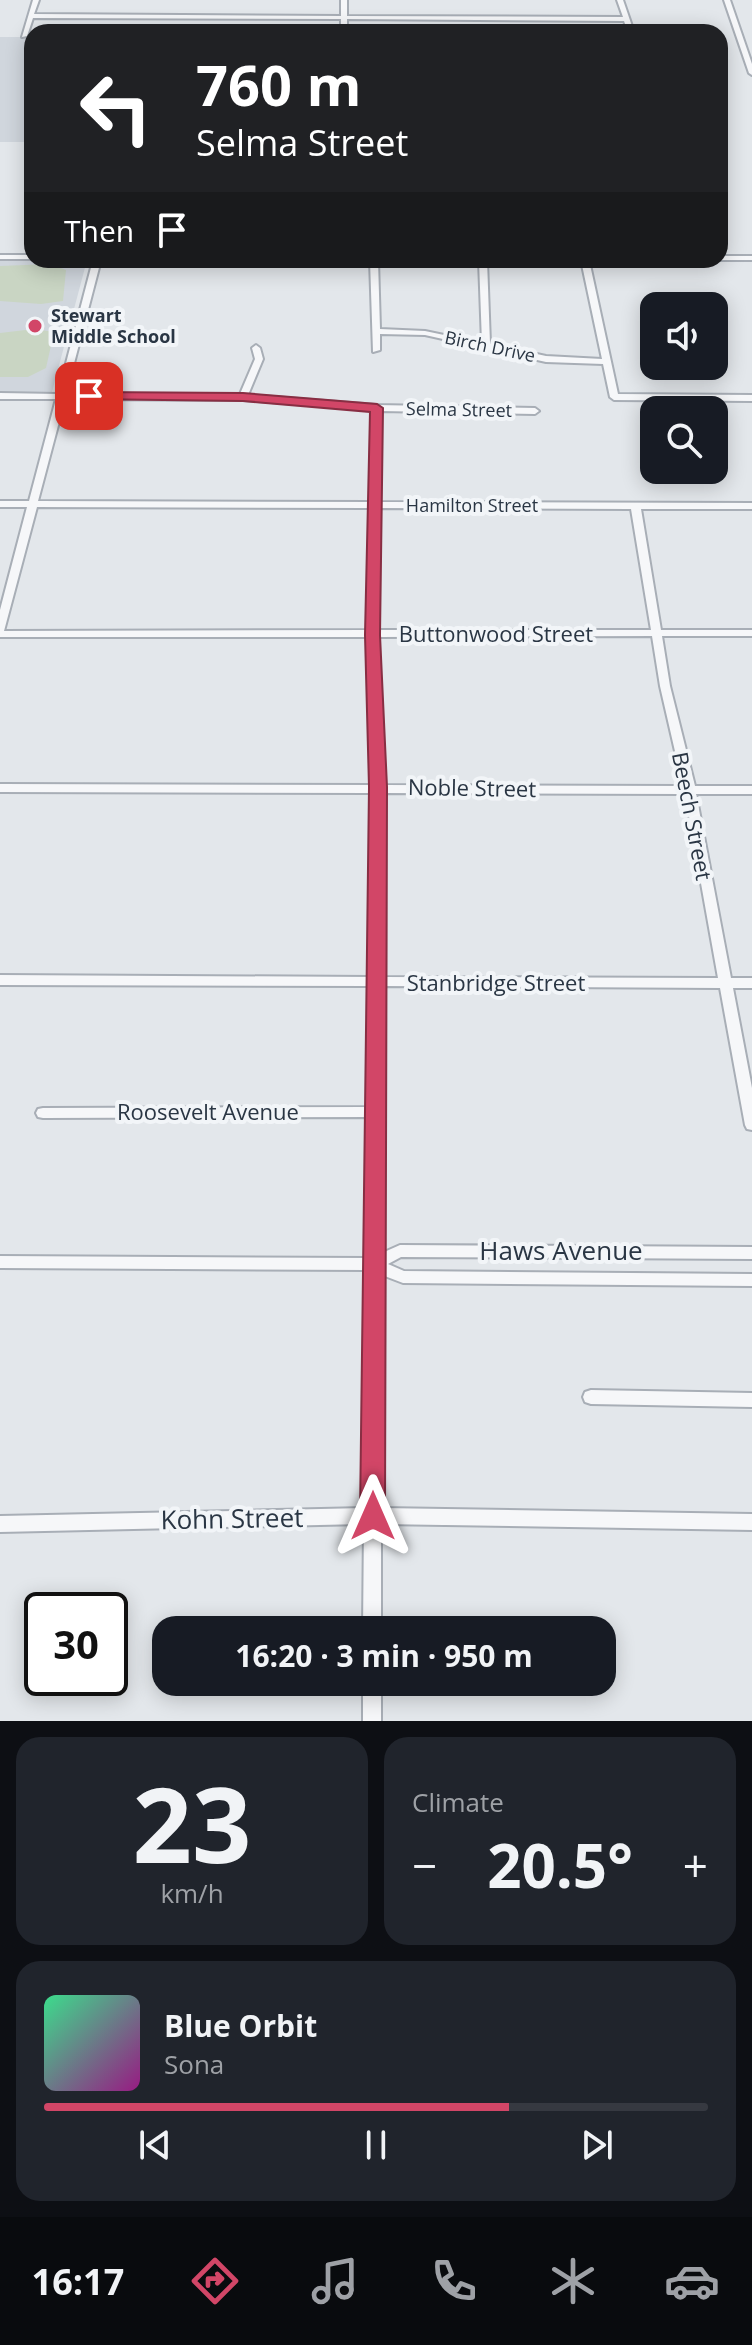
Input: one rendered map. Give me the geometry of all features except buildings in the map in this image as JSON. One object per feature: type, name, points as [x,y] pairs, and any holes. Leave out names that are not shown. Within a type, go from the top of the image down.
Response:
[{"type":"street","points":[[28,24],[36,0]]},
{"type":"street","points":[[344,0],[344,24]]},
{"type":"street","points":[[620,0],[628,24]]},
{"type":"street","points":[[727,0],[751,68]]},
{"type":"street","points":[[31,16],[626,19]]},
{"type":"street","points":[[0,257],[24,257]]},
{"type":"street","points":[[728,258],[752,258]]},
{"type":"street","points":[[0,632],[95,268]]},
{"type":"street","points":[[374,268],[376,350]]},
{"type":"street","points":[[483,268],[486,345]]},
{"type":"street","points":[[587,268],[614,397],[752,398]]},
{"type":"street","name":"Birch Drive","points":[[376,331],[425,333],[546,359],[605,362]]},
{"type":"street","points":[[243,397],[259,359],[256,348]]},
{"type":"street","name":"Selma Street","points":[[0,396],[243,397],[377,408],[535,411]]},
{"type":"street","points":[[372,1616],[378,787],[373,635],[377,408]]},
{"type":"street","name":"Hamilton Street","points":[[0,504],[752,506]]},
{"type":"street","name":"Beech Street","points":[[636,507],[659,633],[665,686],[690,790],[752,1125]]},
{"type":"street","name":"Buttonwood Street","points":[[0,632],[373,635],[752,633]]},
{"type":"street","name":"Noble Street","points":[[0,788],[752,790]]},
{"type":"street","name":"Stanbridge Street","points":[[0,980],[752,983]]},
{"type":"street","name":"Roosevelt Avenue","points":[[43,1113],[374,1112]]},
{"type":"street","name":"Haws Avenue","points":[[373,1264],[400,1251],[752,1253]]},
{"type":"street","points":[[563,1252],[564,1279]]},
{"type":"street","name":"Haws Avenue","points":[[0,1262],[373,1264],[403,1277],[752,1280]]},
{"type":"street","points":[[591,1397],[752,1400]]},
{"type":"street","name":"Kohn Street","points":[[0,1524],[373,1516],[752,1522]]},
{"type":"street","points":[[372,1696],[372,1721]]},
{"type":"shaded area","points":[[0,37],[24,37],[24,142],[0,142]]},
{"type":"shaded area","name":"Stewart Middle School","points":[[0,260],[24,260],[24,268],[85,268],[52,392],[0,392]]},
{"type":"green space","points":[[24,265],[24,268],[66,270],[63,301],[41,304],[0,301],[0,266]]},
{"type":"green space","points":[[34,329],[54,332],[46,368],[28,377],[0,377],[0,333]]},
{"type":"place","name":"Stewart Middle School","points":[[35,326]]},
{"type":"route","points":[[89,396],[243,397],[377,408],[373,635],[378,787],[373,1516]]}]
